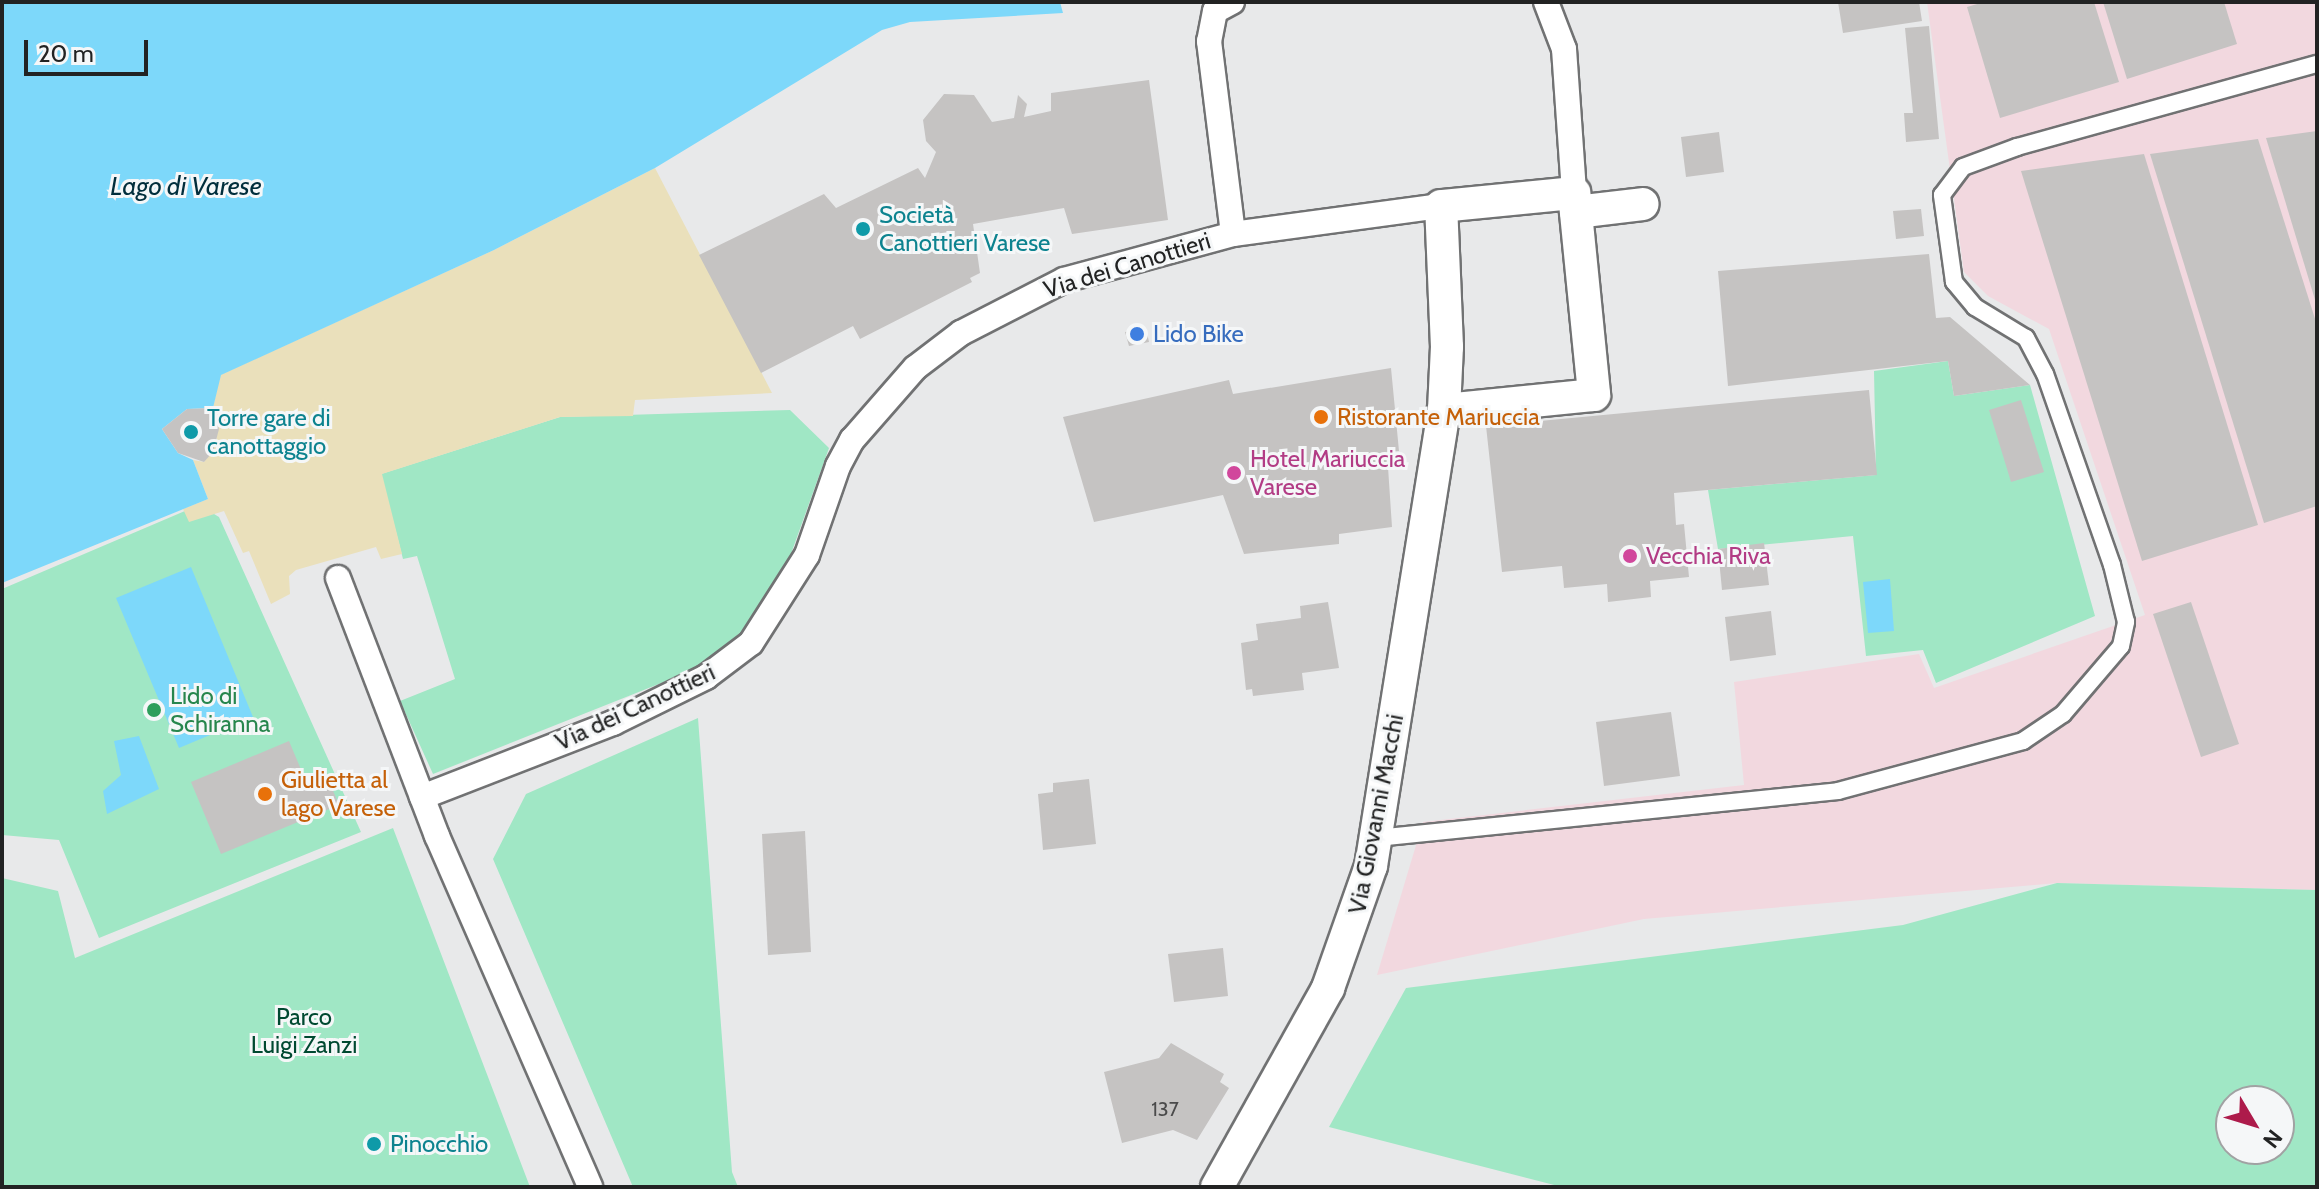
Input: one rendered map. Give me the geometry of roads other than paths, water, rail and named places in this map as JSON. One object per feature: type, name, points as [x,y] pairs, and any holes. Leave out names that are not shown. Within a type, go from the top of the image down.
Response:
[{"type":"street","name":"Via dei Canottieri","points":[[1232,2],[1215,11],[1209,41],[1233,234]]},
{"type":"street","points":[[1444,410],[1594,395],[1564,49],[1546,2]]},
{"type":"street","points":[[1441,206],[1643,204]]},
{"type":"street","name":"Via dei Canottieri","points":[[422,797],[613,723],[706,677],[751,643],[807,555],[838,466],[852,440],[915,368],[961,333],[1064,280],[1233,234],[1441,206]]},
{"type":"street","name":"Via Giovanni Macchi","points":[[1217,1187],[1328,988],[1363,901],[1377,838],[1444,410],[1447,347],[1441,206]]},
{"type":"street","points":[[338,578],[422,797],[590,1187]]},
{"type":"lane","points":[[1377,838],[1838,791],[2023,741],[2063,714],[2121,646],[2126,622],[2112,565],[2045,374],[2026,338],[1975,307],[1954,282],[1942,195],[1963,167],[2017,147],[2317,64]]},
{"type":"water","name":"Lago di Varese","points":[[2,2],[1060,2],[1063,13],[910,22],[882,30],[655,168],[494,250],[221,375],[213,408],[187,409],[162,429],[178,453],[193,460],[208,499],[2,583]]},
{"type":"water","points":[[191,567],[253,717],[179,748],[116,598]]},
{"type":"water","points":[[1890,579],[1894,631],[1868,633],[1863,582]]},
{"type":"water","points":[[139,736],[159,789],[107,814],[103,791],[121,775],[114,741]]},
{"type":"place","name":"Società Canottieri Varese","points":[[863,229]]},
{"type":"place","name":"Lido Bike","points":[[1137,334]]},
{"type":"place","name":"Ristorante Mariuccia","points":[[1321,417]]},
{"type":"place","name":"Torre gare di canottaggio","points":[[191,432]]},
{"type":"place","name":"Hotel Mariuccia Varese","points":[[1234,473]]},
{"type":"place","name":"Vecchia Riva","points":[[1630,556]]},
{"type":"place","name":"Lido di Schiranna","points":[[154,710]]},
{"type":"place","name":"Giulietta al lago Varese","points":[[265,794]]},
{"type":"place","name":"Pinocchio","points":[[374,1144]]},
{"type":"park label","name":"Parco Luigi Zanzi","points":[[304,1031]]}]
